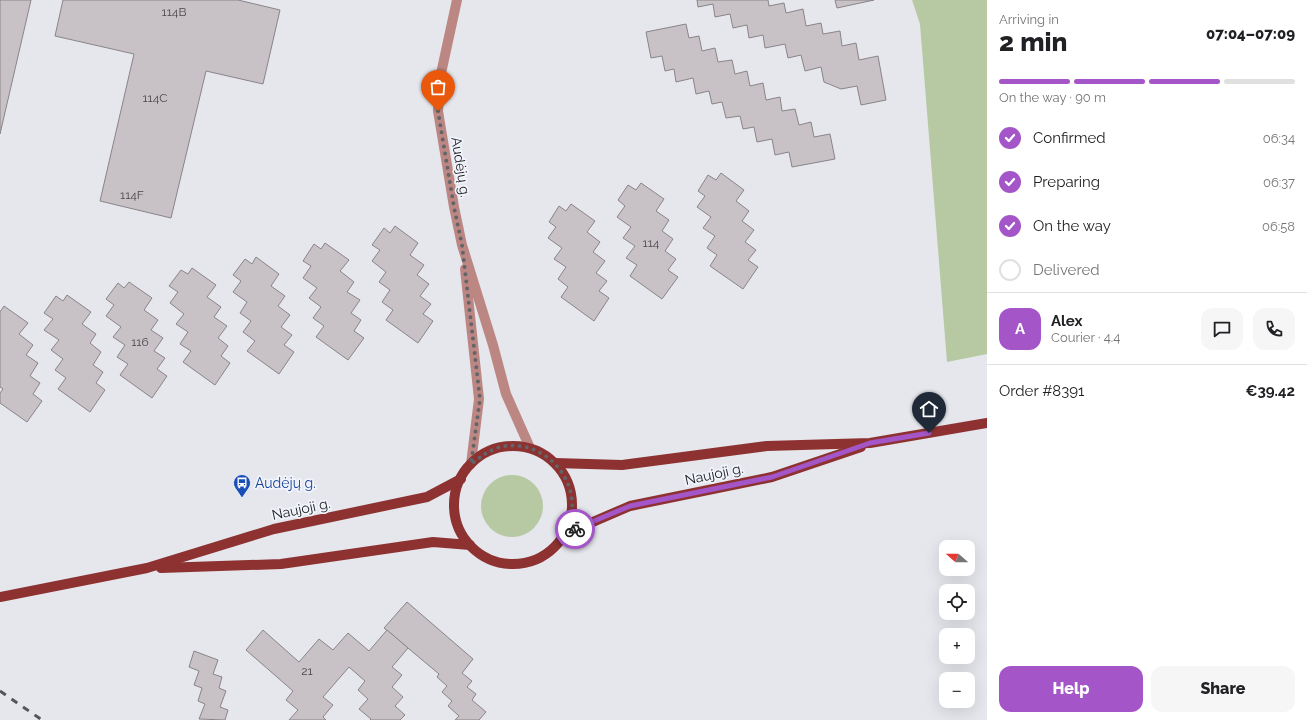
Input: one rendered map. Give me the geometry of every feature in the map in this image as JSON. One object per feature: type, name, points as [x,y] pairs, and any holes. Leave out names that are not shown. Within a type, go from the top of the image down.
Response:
[{"type":"main road","name":"Naujoji g.","points":[[555,463],[622,465],[767,446],[870,443],[987,423]]},
{"type":"main road","name":"Naujoji g.","points":[[565,534],[630,506],[772,477],[870,443]]},
{"type":"main road","points":[[514,446],[530,448],[544,454],[555,463],[566,478],[572,497],[571,516],[565,534],[552,549],[536,559],[518,564],[500,563],[484,556],[470,545],[460,530],[455,514],[455,496],[461,479],[471,464],[484,454],[499,448],[514,446]]},
{"type":"main road","name":"Naujoji g.","points":[[0,597],[147,568],[274,529],[427,497],[461,479]]},
{"type":"main road","name":"Naujoji g.","points":[[147,568],[281,564],[433,542],[470,545]]},
{"type":"street","name":"Audėjų g.","points":[[457,0],[440,78],[438,111],[462,245],[480,399],[471,464]]},
{"type":"street","name":"Audėjų g.","points":[[462,245],[493,345],[506,394],[530,448]]},
{"type":"green space","points":[[912,0],[987,0],[987,354],[947,362],[920,24]]},
{"type":"green space","points":[[512,475],[524,478],[534,484],[540,494],[543,506],[540,518],[534,528],[524,534],[512,537],[500,534],[490,528],[484,518],[481,506],[484,494],[490,484],[500,478]]},
{"type":"building","points":[[0,0],[31,0],[0,134]]},
{"type":"building","points":[[63,0],[238,0],[280,10],[263,84],[206,71],[171,218],[100,201],[134,54],[55,36]]},
{"type":"building","points":[[697,0],[768,0],[769,6],[784,3],[786,13],[803,9],[806,26],[821,23],[823,34],[840,31],[842,46],[856,43],[859,60],[878,56],[886,100],[861,105],[857,86],[841,89],[824,82],[821,67],[805,71],[801,55],[788,58],[785,44],[765,48],[763,35],[749,38],[747,25],[733,28],[730,14],[715,17],[713,4],[698,7]]},
{"type":"building","points":[[835,0],[874,0],[837,8]]},
{"type":"building","points":[[686,24],[689,38],[699,36],[702,51],[715,48],[718,62],[732,60],[735,74],[747,71],[750,86],[763,83],[766,100],[780,97],[782,111],[795,109],[799,125],[811,122],[814,137],[830,134],[835,159],[792,167],[789,152],[775,155],[772,139],[757,142],[754,127],[743,129],[740,116],[726,118],[722,102],[712,104],[709,91],[696,94],[693,78],[676,82],[674,69],[665,71],[662,56],[651,58],[646,32]]},
{"type":"building","points":[[721,173],[744,190],[736,201],[749,211],[742,221],[754,230],[745,242],[756,250],[748,260],[758,267],[743,289],[710,266],[717,255],[707,248],[715,236],[703,228],[711,217],[697,207],[705,196],[698,191],[708,175],[716,180]]},
{"type":"building","points":[[641,183],[664,199],[656,211],[669,220],[662,231],[673,239],[665,251],[676,259],[668,270],[678,277],[662,299],[630,276],[637,265],[626,258],[635,246],[623,238],[631,227],[617,217],[625,206],[618,200],[628,185],[636,190]]},
{"type":"building","points":[[571,204],[595,221],[587,232],[600,242],[593,252],[605,261],[596,273],[607,281],[599,291],[609,298],[594,321],[561,297],[568,287],[558,279],[566,267],[554,259],[562,248],[548,238],[556,227],[549,222],[559,206],[566,211]]},
{"type":"building","points":[[395,226],[418,243],[410,255],[424,265],[417,275],[429,284],[420,296],[431,304],[423,314],[433,321],[418,343],[386,320],[393,310],[382,302],[390,290],[379,282],[386,272],[372,261],[380,250],[372,245],[384,228],[390,233]]},
{"type":"building","points":[[325,243],[349,260],[340,271],[354,282],[347,292],[360,300],[351,313],[361,320],[354,331],[364,338],[348,360],[316,337],[324,326],[313,318],[321,307],[309,298],[317,288],[303,278],[311,266],[303,261],[314,244],[321,249]]},
{"type":"building","points":[[256,257],[279,274],[271,286],[285,296],[278,306],[290,315],[281,327],[292,335],[284,345],[294,352],[279,374],[247,351],[255,341],[243,332],[251,321],[240,313],[247,302],[233,292],[241,281],[233,275],[245,259],[252,264]]},
{"type":"building","points":[[192,268],[216,285],[207,297],[221,307],[214,317],[227,326],[218,338],[228,346],[221,356],[230,363],[215,385],[183,362],[191,351],[180,344],[188,332],[176,324],[184,314],[170,303],[178,292],[169,286],[181,270],[188,274]]},
{"type":"building","points":[[129,282],[152,298],[144,310],[158,320],[151,330],[163,338],[154,351],[165,358],[157,369],[167,376],[152,398],[120,375],[128,364],[117,357],[125,345],[113,337],[121,327],[106,316],[114,305],[106,299],[118,283],[124,288]]},
{"type":"building","points":[[67,295],[91,312],[82,324],[96,334],[90,343],[101,352],[93,365],[103,372],[96,383],[105,390],[90,412],[58,389],[66,378],[55,370],[63,359],[51,350],[59,340],[44,330],[53,319],[44,313],[56,296],[63,301]]},
{"type":"building","points":[[4,306],[28,323],[19,334],[33,345],[26,355],[38,363],[30,376],[40,383],[33,394],[42,401],[27,422],[0,403],[0,393],[3,389],[0,387],[0,312]]},
{"type":"building","points":[[407,602],[473,659],[462,673],[472,681],[467,687],[476,694],[472,700],[486,712],[479,720],[455,720],[459,716],[448,706],[452,701],[442,692],[447,686],[437,677],[439,674],[384,628]]},
{"type":"building","points":[[263,630],[299,662],[319,639],[333,650],[348,633],[369,651],[387,630],[408,648],[392,667],[402,675],[392,687],[403,697],[395,706],[405,715],[400,720],[370,720],[371,719],[359,709],[368,699],[358,690],[365,681],[349,667],[323,697],[333,705],[323,717],[326,720],[289,720],[298,710],[286,700],[293,691],[246,650]]},
{"type":"building","points":[[194,651],[218,660],[213,674],[222,677],[219,688],[226,691],[220,707],[228,710],[225,720],[199,719],[205,704],[198,701],[202,688],[194,685],[199,671],[189,667]]},
{"type":"railway","points":[[0,691],[42,720]]},
{"type":"way so far","points":[[438,111],[462,245],[480,399],[471,464],[484,454],[499,448],[514,446],[530,448],[544,454],[555,463],[566,478],[572,497],[571,516],[565,534],[575,529]]},
{"type":"place","name":"Audėjų g.","points":[[242,498]]},
{"type":"route","points":[[575,529],[630,506],[772,477],[870,443],[929,433]]}]
